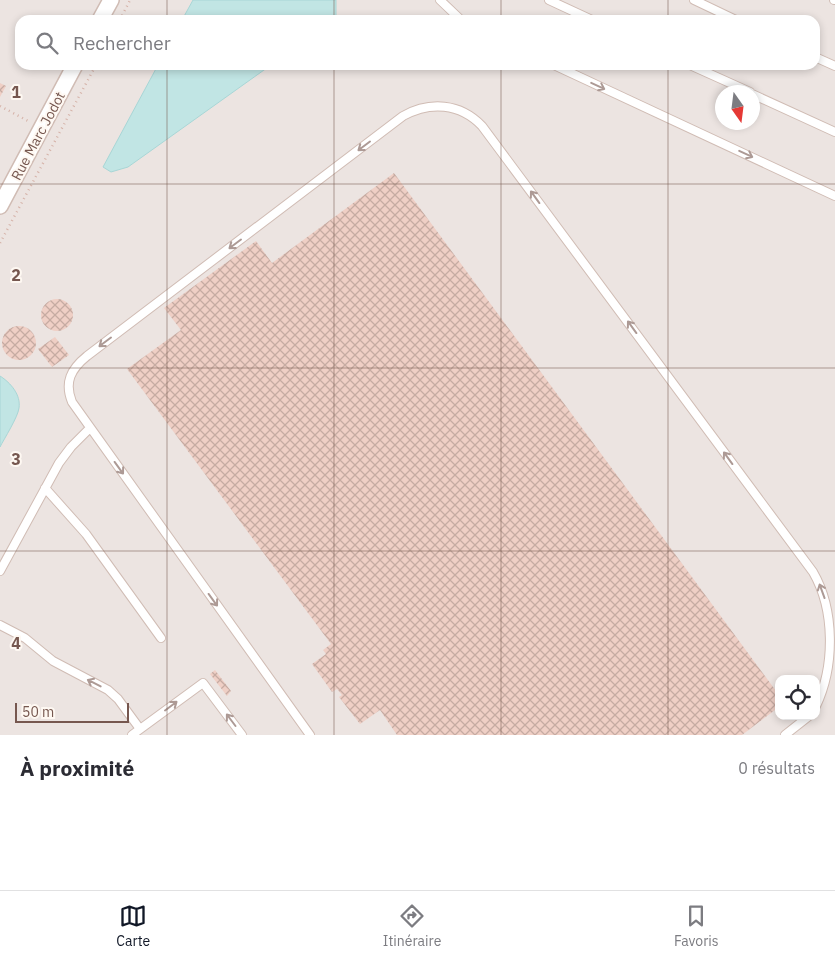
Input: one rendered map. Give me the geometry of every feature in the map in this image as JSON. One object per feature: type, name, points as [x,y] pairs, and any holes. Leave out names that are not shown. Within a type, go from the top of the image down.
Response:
[{"type":"street","points":[[103,15],[111,0]]},
{"type":"street","name":"Rue Marc Jodot","points":[[0,206],[73,70]]},
{"type":"lane","points":[[440,0],[456,15]]},
{"type":"lane","points":[[548,0],[581,15]]},
{"type":"lane","points":[[694,0],[726,15]]},
{"type":"lane","points":[[820,59],[835,66]]},
{"type":"lane","points":[[565,70],[835,196]]},
{"type":"lane","points":[[701,70],[734,85]]},
{"type":"lane","points":[[760,97],[835,132]]},
{"type":"lane","points":[[310,735],[72,402],[68,390],[69,376],[81,361],[403,116],[428,106],[444,106],[460,110],[477,120],[818,580],[828,613],[830,648],[827,679],[820,696]]},
{"type":"lane","points":[[0,571],[64,455],[90,428]]},
{"type":"lane","points":[[45,488],[86,534],[161,638]]},
{"type":"lane","points":[[0,625],[25,638],[53,661],[114,694],[140,729]]},
{"type":"lane","points":[[132,735],[203,683],[242,735]]},
{"type":"lane","points":[[785,735],[804,720]]},
{"type":"path","points":[[122,15],[130,0]]},
{"type":"path","points":[[0,243],[93,70]]},
{"type":"path","points":[[0,106],[13,113]]},
{"type":"shaded area","points":[[0,0],[835,0],[835,735],[0,735]]},
{"type":"water","points":[[193,0],[336,0],[336,15],[185,15]]},
{"type":"water","points":[[155,70],[264,70],[128,167],[111,172],[103,167]]},
{"type":"water","points":[[0,376],[8,382],[17,394],[19,408],[0,447]]},
{"type":"building","points":[[0,83],[6,86],[0,97]]},
{"type":"building","points":[[394,173],[775,690],[775,710],[742,735],[397,735],[380,710],[360,724],[339,697],[342,695],[337,689],[332,692],[312,664],[326,654],[323,650],[331,644],[127,369],[181,330],[164,308],[256,241],[272,263]]},
{"type":"building","points":[[57,299],[69,303],[73,315],[69,327],[57,331],[45,327],[41,315],[45,303]]},
{"type":"building","points":[[19,326],[31,331],[36,343],[31,355],[19,360],[7,355],[2,343],[7,331]]},
{"type":"building","points":[[55,337],[69,355],[52,367],[38,349]]},
{"type":"building","points":[[215,670],[231,691],[227,696],[210,674]]}]
